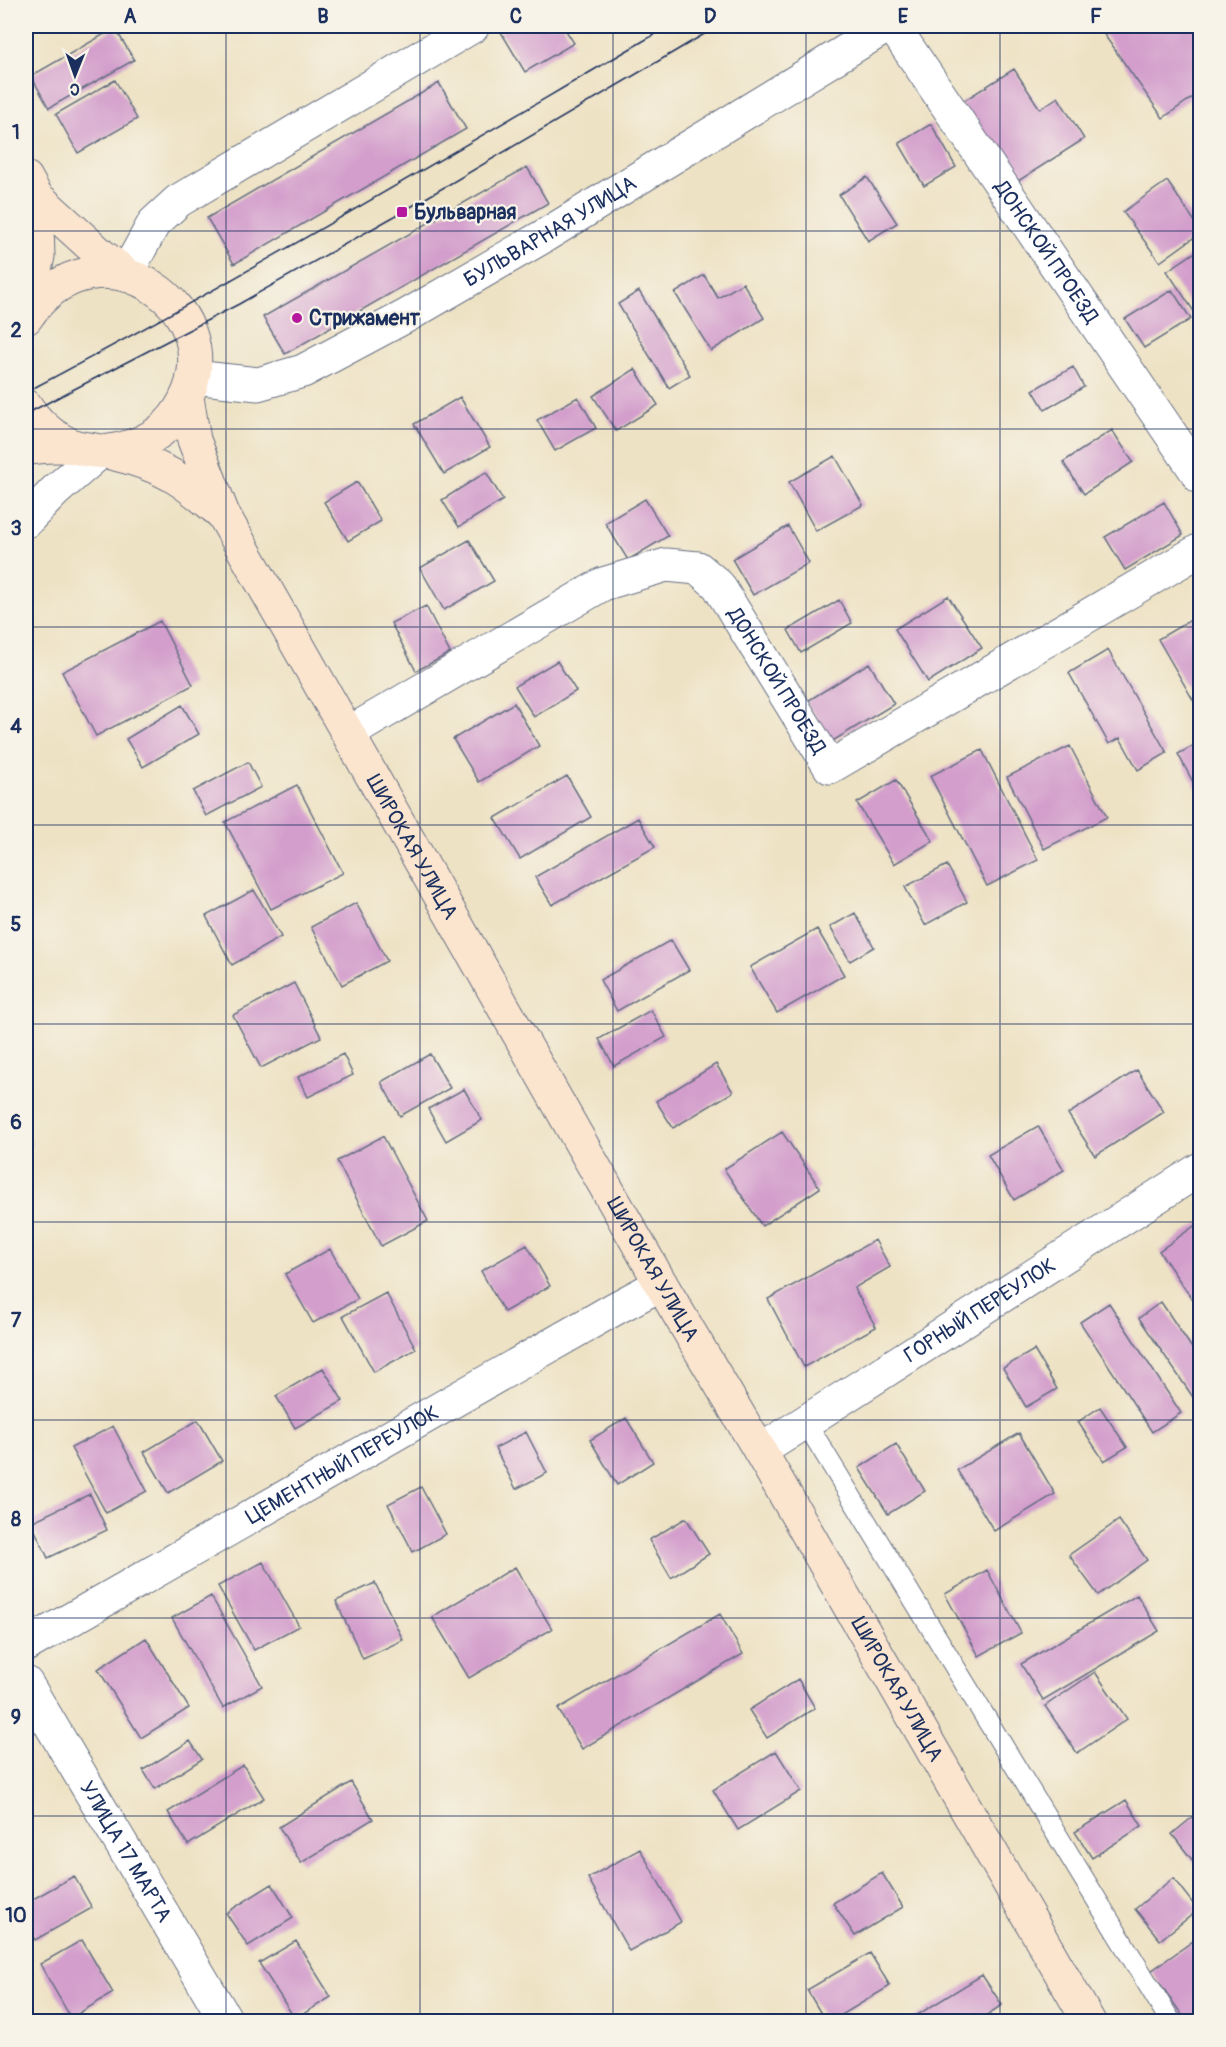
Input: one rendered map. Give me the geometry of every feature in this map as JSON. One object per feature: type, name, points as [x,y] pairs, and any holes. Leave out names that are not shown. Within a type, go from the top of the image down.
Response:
[{"type":"main road","points":[[31,187],[100,254],[126,274]]},
{"type":"main road","points":[[26,311],[32,260],[31,187]]},
{"type":"main road","points":[[26,318],[37,301],[55,286],[78,275],[102,271],[126,274]]},
{"type":"main road","name":"ШИРОКАЯ УЛИЦА","points":[[126,274],[152,285],[172,302],[186,324],[194,350],[190,387],[194,440],[222,514],[349,733],[661,1284],[760,1451],[1089,2022]]},
{"type":"main road","points":[[26,448],[61,445],[100,452],[127,449],[152,438],[173,420],[190,387]]},
{"type":"main road","points":[[26,406],[45,430],[71,446],[100,452]]},
{"type":"main road","name":"ШИРОКАЯ УЛИЦА","points":[[100,452],[145,462],[179,479],[222,514]]},
{"type":"street","points":[[126,274],[154,223],[178,201],[473,26]]},
{"type":"street","name":"БУЛЬВАРНАЯ УЛИЦА","points":[[190,387],[258,384],[303,371],[408,315],[544,236],[887,26]]},
{"type":"street","name":"ДОНСКОЙ ПРОЕЗД","points":[[893,26],[1200,477]]},
{"type":"street","points":[[26,521],[55,490],[100,452]]},
{"type":"street","name":"ДОНСКОЙ ПРОЕЗД","points":[[349,733],[603,584],[666,565],[698,568],[718,585],[831,767],[1200,550]]},
{"type":"street","name":"ГОРНЫЙ ПЕРЕУЛОК","points":[[760,1451],[1200,1169]]},
{"type":"street","name":"ЦЕМЕНТНЫЙ ПЕРЕУЛОК","points":[[26,1645],[661,1284]]},
{"type":"street","name":"УЛИЦА 17 МАРТА","points":[[26,1683],[227,2022]]},
{"type":"lane","points":[[805,1421],[1171,2022]]},
{"type":"building","points":[[563,26],[574,43],[525,72],[498,27]]},
{"type":"building","points":[[1098,26],[1196,26],[1200,33],[1200,92],[1163,118]]},
{"type":"building","points":[[115,28],[134,60],[49,108],[31,76]]},
{"type":"building","points":[[1014,69],[1040,109],[1058,97],[1084,139],[1012,185],[960,103]]},
{"type":"building","points":[[115,80],[137,119],[78,153],[56,114]]},
{"type":"building","points":[[439,83],[466,129],[234,264],[207,218]]},
{"type":"building","points":[[931,124],[956,167],[924,186],[899,143]]},
{"type":"building","points":[[527,167],[548,203],[285,354],[263,317]]},
{"type":"building","points":[[867,177],[897,223],[868,241],[839,195]]},
{"type":"building","points":[[1167,181],[1200,229],[1200,233],[1160,262],[1123,212]]},
{"type":"building","points":[[1200,249],[1200,314],[1197,316],[1167,271]]},
{"type":"building","points":[[704,275],[718,298],[743,283],[764,318],[711,351],[675,293]]},
{"type":"building","points":[[1172,290],[1191,319],[1144,348],[1125,319]]},
{"type":"building","points":[[639,291],[690,375],[669,388],[618,304]]},
{"type":"building","points":[[1073,367],[1084,387],[1045,410],[1033,390]]},
{"type":"building","points":[[635,369],[658,405],[616,431],[593,396]]},
{"type":"building","points":[[460,397],[490,447],[444,474],[414,424]]},
{"type":"building","points":[[578,397],[596,428],[555,451],[537,420]]},
{"type":"building","points":[[1112,430],[1133,462],[1084,494],[1063,462]]},
{"type":"building","points":[[835,456],[863,505],[816,531],[789,482]]},
{"type":"building","points":[[486,472],[503,500],[459,527],[442,500]]},
{"type":"building","points":[[357,482],[381,521],[348,541],[324,502]]},
{"type":"building","points":[[645,499],[668,536],[628,560],[605,523]]},
{"type":"building","points":[[1164,502],[1183,535],[1125,570],[1105,537]]},
{"type":"building","points":[[788,526],[809,563],[753,595],[732,559]]},
{"type":"building","points":[[469,540],[494,581],[444,610],[420,568]]},
{"type":"building","points":[[948,596],[982,648],[928,682],[895,629]]},
{"type":"building","points":[[839,600],[852,623],[801,653],[788,630]]},
{"type":"building","points":[[426,606],[450,653],[416,671],[391,623]]},
{"type":"building","points":[[1194,618],[1200,629],[1200,712],[1158,639]]},
{"type":"building","points":[[160,621],[193,685],[96,736],[62,672]]},
{"type":"building","points":[[1108,650],[1167,753],[1138,770],[1120,738],[1109,744],[1069,673]]},
{"type":"building","points":[[557,661],[576,691],[534,717],[515,686]]},
{"type":"building","points":[[869,663],[894,704],[831,742],[806,702]]},
{"type":"building","points":[[514,703],[539,746],[479,782],[453,739]]},
{"type":"building","points":[[182,705],[199,734],[143,767],[126,739]]},
{"type":"building","points":[[1200,742],[1200,795],[1178,754]]},
{"type":"building","points":[[1070,746],[1107,817],[1044,849],[1007,777]]},
{"type":"building","points":[[982,750],[1038,860],[987,886],[930,776]]},
{"type":"building","points":[[248,762],[261,787],[206,816],[193,791]]},
{"type":"building","points":[[567,776],[591,817],[520,859],[495,818]]},
{"type":"building","points":[[896,780],[933,841],[894,864],[857,803]]},
{"type":"building","points":[[297,785],[343,873],[271,909],[225,822]]},
{"type":"building","points":[[638,818],[655,847],[552,905],[535,877]]},
{"type":"building","points":[[947,865],[967,902],[925,925],[905,887]]},
{"type":"building","points":[[254,890],[281,937],[232,965],[206,916]]},
{"type":"building","points":[[356,903],[387,961],[342,985],[311,927]]},
{"type":"building","points":[[855,913],[874,947],[850,961],[830,927]]},
{"type":"building","points":[[817,929],[844,975],[777,1013],[750,967]]},
{"type":"building","points":[[671,940],[689,970],[617,1011],[600,980]]},
{"type":"building","points":[[294,983],[321,1037],[261,1068],[233,1015]]},
{"type":"building","points":[[651,1010],[666,1037],[614,1066],[599,1039]]},
{"type":"building","points":[[343,1054],[353,1075],[308,1097],[298,1077]]},
{"type":"building","points":[[430,1054],[450,1088],[400,1116],[381,1082]]},
{"type":"building","points":[[716,1064],[733,1092],[673,1128],[656,1101]]},
{"type":"building","points":[[1137,1070],[1164,1112],[1095,1156],[1068,1114]]},
{"type":"building","points":[[464,1089],[482,1120],[446,1141],[428,1109]]},
{"type":"building","points":[[1038,1126],[1064,1170],[1014,1200],[988,1155]]},
{"type":"building","points":[[782,1132],[820,1188],[762,1226],[724,1169]]},
{"type":"building","points":[[26,1134],[32,1144],[26,1148]]},
{"type":"building","points":[[383,1136],[428,1221],[381,1246],[337,1161]]},
{"type":"building","points":[[1200,1222],[1200,1293],[1192,1299],[1159,1251]]},
{"type":"building","points":[[875,1240],[890,1267],[854,1288],[876,1327],[804,1367],[768,1299]]},
{"type":"building","points":[[527,1245],[550,1286],[504,1312],[481,1271]]},
{"type":"building","points":[[330,1249],[358,1299],[313,1323],[285,1274]]},
{"type":"building","points":[[386,1293],[416,1349],[374,1372],[343,1316]]},
{"type":"building","points":[[1161,1302],[1200,1360],[1200,1400],[1197,1403],[1139,1318]]},
{"type":"building","points":[[1109,1303],[1181,1413],[1152,1432],[1080,1322]]},
{"type":"building","points":[[1034,1350],[1057,1389],[1026,1407],[1003,1368]]},
{"type":"building","points":[[323,1368],[343,1401],[295,1428],[276,1396]]},
{"type":"building","points":[[1100,1407],[1127,1447],[1104,1461],[1078,1422]]},
{"type":"building","points":[[626,1418],[653,1462],[617,1485],[590,1440]]},
{"type":"building","points":[[198,1420],[222,1461],[168,1493],[144,1452]]},
{"type":"building","points":[[113,1426],[147,1491],[106,1513],[71,1448]]},
{"type":"building","points":[[526,1432],[547,1473],[516,1489],[495,1448]]},
{"type":"building","points":[[1019,1433],[1055,1494],[994,1531],[957,1470]]},
{"type":"building","points":[[896,1444],[925,1491],[888,1514],[859,1468]]},
{"type":"building","points":[[421,1487],[446,1534],[413,1552],[388,1504]]},
{"type":"building","points":[[90,1494],[107,1530],[48,1558],[31,1522]]},
{"type":"building","points":[[686,1518],[709,1554],[671,1578],[649,1540]]},
{"type":"building","points":[[1119,1520],[1147,1560],[1098,1595],[1069,1555]]},
{"type":"building","points":[[263,1562],[299,1626],[254,1650],[218,1586]]},
{"type":"building","points":[[515,1567],[552,1629],[469,1678],[432,1617]]},
{"type":"building","points":[[987,1570],[1021,1633],[979,1656],[945,1594]]},
{"type":"building","points":[[375,1583],[403,1640],[363,1659],[336,1601]]},
{"type":"building","points":[[1137,1595],[1159,1631],[1043,1700],[1021,1664]]},
{"type":"building","points":[[211,1596],[262,1686],[223,1708],[172,1618]]},
{"type":"building","points":[[720,1614],[743,1654],[582,1749],[558,1709]]},
{"type":"building","points":[[146,1638],[189,1708],[141,1738],[98,1669]]},
{"type":"building","points":[[1095,1672],[1127,1719],[1077,1753],[1045,1706]]},
{"type":"building","points":[[798,1679],[815,1708],[767,1738],[749,1710]]},
{"type":"building","points":[[190,1741],[202,1759],[155,1789],[143,1770]]},
{"type":"building","points":[[776,1751],[801,1791],[738,1830],[713,1790]]},
{"type":"building","points":[[243,1765],[264,1798],[188,1845],[168,1812]]},
{"type":"building","points":[[351,1782],[373,1819],[301,1863],[279,1827]]},
{"type":"building","points":[[1126,1800],[1142,1826],[1092,1858],[1075,1832]]},
{"type":"building","points":[[1200,1811],[1200,1870],[1172,1834]]},
{"type":"building","points":[[640,1849],[681,1922],[629,1951],[588,1878]]},
{"type":"building","points":[[882,1873],[903,1907],[855,1936],[833,1903]]},
{"type":"building","points":[[74,1876],[92,1908],[35,1940],[26,1923],[26,1903]]},
{"type":"building","points":[[1173,1878],[1198,1910],[1160,1940],[1135,1909]]},
{"type":"building","points":[[272,1884],[293,1918],[248,1946],[226,1913]]},
{"type":"building","points":[[82,1940],[113,1993],[71,2018],[40,1964]]},
{"type":"building","points":[[296,1941],[331,1997],[295,2019],[259,1963]]},
{"type":"building","points":[[1193,1941],[1200,1953],[1200,2022],[1187,2022],[1151,1971]]},
{"type":"building","points":[[870,1953],[890,1986],[830,2022],[826,2022],[807,1990]]},
{"type":"building","points":[[982,1975],[1002,2005],[976,2022],[917,2022],[914,2017]]},
{"type":"tram line","points":[[26,392],[269,258],[669,26]]},
{"type":"tram line","points":[[26,414],[239,304],[402,212],[718,26]]},
{"type":"place","name":"Бульварная","points":[[402,212]]},
{"type":"place","name":"Стрижамент","points":[[297,318]]}]
